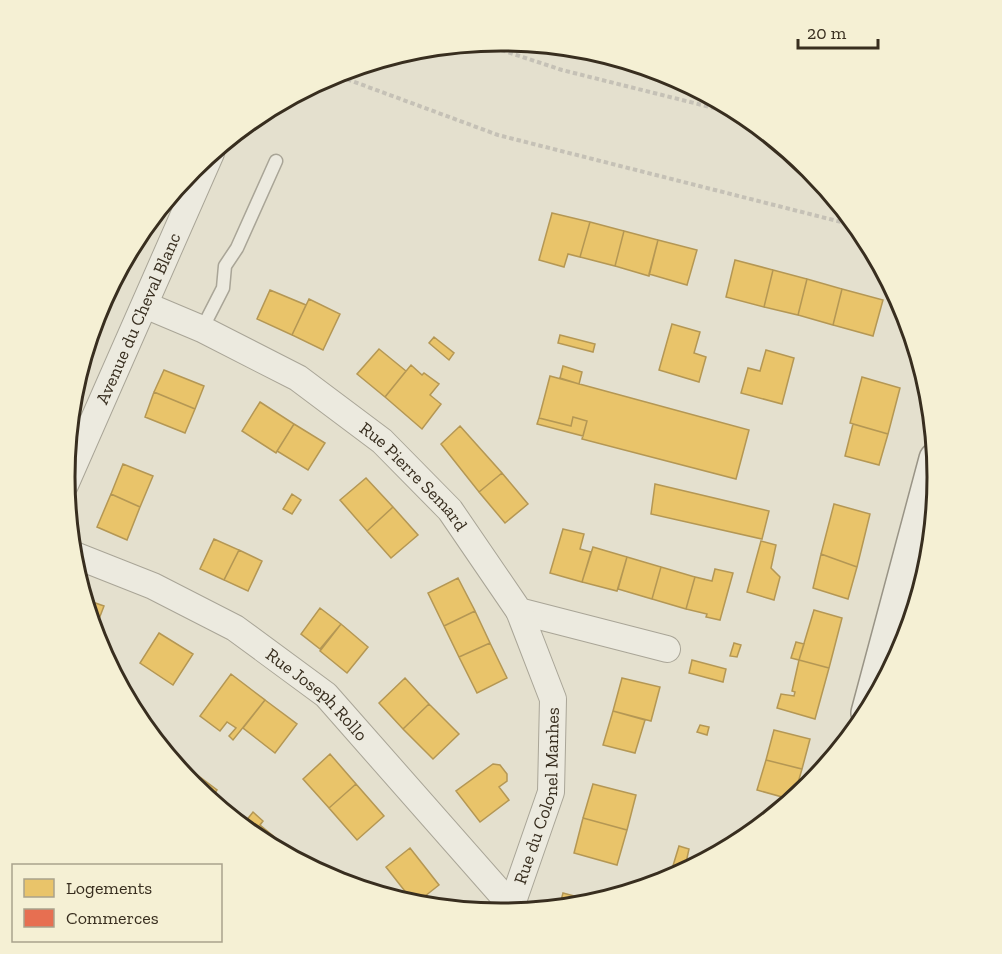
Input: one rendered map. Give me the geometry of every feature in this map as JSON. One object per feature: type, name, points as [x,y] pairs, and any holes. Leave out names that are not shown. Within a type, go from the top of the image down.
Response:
[{"type":"main road","points":[[882,667],[926,496]]},
{"type":"street","name":"Avenue du Cheval Blanc","points":[[76,461],[202,174]]},
{"type":"street","name":"Rue Pierre Semard","points":[[145,305],[202,328],[298,378],[382,441],[450,510],[519,611]]},
{"type":"street","name":"Rue Joseph Rollo","points":[[83,558],[153,586],[235,628],[326,695],[506,903]]},
{"type":"street","points":[[519,611],[667,649]]},
{"type":"street","name":"Rue du Colonel Manhes","points":[[512,903],[551,792],[553,699],[519,611]]},
{"type":"lane","points":[[202,328],[223,288],[225,266],[237,248],[276,161]]},
{"type":"path","points":[[505,51],[562,70],[714,108]]},
{"type":"path","points":[[348,80],[498,135],[842,222]]},
{"type":"building: Logements","points":[[552,213],[590,222],[580,257],[568,254],[564,267],[539,260]]},
{"type":"building: Logements","points":[[590,222],[624,231],[615,266],[580,257]]},
{"type":"building: Logements","points":[[624,231],[658,240],[649,276],[615,266]]},
{"type":"building: Logements","points":[[658,240],[697,250],[687,285],[649,274]]},
{"type":"building: Logements","points":[[735,260],[773,270],[764,307],[726,297]]},
{"type":"building: Logements","points":[[773,270],[807,279],[798,315],[764,307]]},
{"type":"building: Logements","points":[[807,279],[842,289],[833,325],[798,315]]},
{"type":"building: Logements","points":[[842,289],[883,300],[873,336],[833,325]]},
{"type":"building: Logements","points":[[270,290],[306,305],[292,335],[257,319]]},
{"type":"building: Logements","points":[[309,299],[340,314],[323,350],[292,335]]},
{"type":"building: Logements","points":[[672,324],[700,332],[694,353],[706,357],[699,382],[659,370]]},
{"type":"building: Logements","points":[[560,335],[595,344],[593,352],[558,343]]},
{"type":"building: Logements","points":[[434,337],[454,353],[449,360],[429,343]]},
{"type":"building: Logements","points":[[379,349],[406,371],[385,397],[357,374]]},
{"type":"building: Logements","points":[[766,350],[794,358],[782,404],[741,393],[748,368],[760,371]]},
{"type":"building: Logements","points":[[411,365],[422,375],[424,373],[439,384],[430,395],[441,404],[422,429],[385,397]]},
{"type":"building: Logements","points":[[563,366],[582,372],[579,384],[560,378]]},
{"type":"building: Logements","points":[[164,370],[204,386],[195,409],[154,392]]},
{"type":"building: Logements","points":[[550,376],[749,430],[736,479],[582,439],[587,421],[573,417],[571,426],[539,418]]},
{"type":"building: Logements","points":[[862,377],[900,388],[888,434],[850,423]]},
{"type":"building: Logements","points":[[154,392],[195,409],[185,433],[145,417]]},
{"type":"building: Logements","points":[[260,402],[294,424],[276,453],[242,431]]},
{"type":"building: Logements","points":[[573,417],[587,421],[583,436],[537,424],[539,418],[571,426]]},
{"type":"building: Logements","points":[[294,424],[325,443],[308,470],[277,451]]},
{"type":"building: Logements","points":[[853,424],[888,434],[879,465],[845,456]]},
{"type":"building: Logements","points":[[460,426],[502,473],[479,492],[441,444]]},
{"type":"building: Logements","points":[[123,464],[153,476],[140,507],[111,494]]},
{"type":"building: Logements","points":[[502,473],[528,504],[505,523],[479,492]]},
{"type":"building: Logements","points":[[366,478],[393,507],[367,531],[340,500]]},
{"type":"building: Logements","points":[[655,484],[769,511],[762,539],[651,514]]},
{"type":"building: Logements","points":[[111,494],[140,507],[127,540],[97,527]]},
{"type":"building: Logements","points":[[292,494],[301,500],[292,514],[283,509]]},
{"type":"building: Logements","points":[[834,504],[870,514],[857,567],[821,554]]},
{"type":"building: Logements","points":[[393,507],[418,535],[391,558],[367,531]]},
{"type":"building: Logements","points":[[563,529],[584,534],[580,549],[591,552],[582,582],[550,573]]},
{"type":"building: Logements","points":[[214,539],[239,550],[224,580],[200,569]]},
{"type":"building: Logements","points":[[761,541],[776,545],[771,568],[780,577],[774,600],[747,592]]},
{"type":"building: Logements","points":[[593,547],[627,557],[617,591],[582,582]]},
{"type":"building: Logements","points":[[239,550],[262,561],[248,591],[224,580]]},
{"type":"building: Logements","points":[[821,554],[857,567],[848,599],[813,588]]},
{"type":"building: Logements","points":[[627,557],[661,567],[652,599],[618,589]]},
{"type":"building: Logements","points":[[661,567],[695,577],[686,609],[652,599]]},
{"type":"building: Logements","points":[[715,569],[733,573],[720,620],[686,609],[695,577],[712,581]]},
{"type":"building: Logements","points":[[458,578],[475,611],[444,626],[428,593]]},
{"type":"building: Logements","points":[[95,603],[104,606],[99,618]]},
{"type":"building: Logements","points":[[320,608],[341,624],[320,649],[301,634]]},
{"type":"building: Logements","points":[[814,610],[842,618],[829,668],[799,660]]},
{"type":"building: Logements","points":[[475,611],[490,643],[459,657],[444,626]]},
{"type":"building: Logements","points":[[341,624],[368,647],[347,673],[320,651]]},
{"type":"building: Logements","points":[[159,633],[193,654],[173,685],[140,663]]},
{"type":"building: Logements","points":[[796,642],[804,644],[799,660],[791,658]]},
{"type":"building: Logements","points":[[490,643],[507,678],[477,693],[459,657]]},
{"type":"building: Logements","points":[[734,643],[741,645],[737,657],[730,656]]},
{"type":"building: Logements","points":[[692,660],[726,669],[723,682],[689,673]]},
{"type":"building: Logements","points":[[799,660],[829,668],[815,719],[777,708],[781,694],[794,696],[795,692],[792,691]]},
{"type":"building: Logements","points":[[231,674],[265,700],[233,740],[229,736],[236,728],[227,722],[220,731],[200,716]]},
{"type":"building: Logements","points":[[405,678],[429,704],[403,729],[379,703]]},
{"type":"building: Logements","points":[[622,678],[660,687],[651,721],[613,711]]},
{"type":"building: Logements","points":[[265,700],[297,724],[275,753],[243,728]]},
{"type":"building: Logements","points":[[429,704],[459,734],[433,759],[403,729]]},
{"type":"building: Logements","points":[[613,711],[645,720],[635,753],[603,745]]},
{"type":"building: Logements","points":[[700,725],[709,727],[707,735],[697,732]]},
{"type":"building: Logements","points":[[774,730],[810,739],[802,769],[766,760]]},
{"type":"building: Logements","points":[[330,754],[356,784],[329,808],[303,779]]},
{"type":"building: Logements","points":[[766,760],[802,769],[798,781],[782,797],[757,790]]},
{"type":"building: Logements","points":[[493,764],[500,765],[507,774],[507,781],[499,787],[509,800],[480,822],[456,791]]},
{"type":"building: Logements","points":[[197,775],[217,790],[215,792]]},
{"type":"building: Logements","points":[[356,784],[384,816],[357,840],[329,808]]},
{"type":"building: Logements","points":[[593,784],[636,795],[627,830],[583,818]]},
{"type":"building: Logements","points":[[253,812],[263,821],[260,825],[278,840],[264,831],[248,819]]},
{"type":"building: Logements","points":[[583,818],[627,830],[617,865],[574,853]]},
{"type":"building: Logements","points":[[679,846],[689,849],[687,860],[673,867]]},
{"type":"building: Logements","points":[[410,848],[439,885],[425,896],[405,892],[386,867]]},
{"type":"building: Logements","points":[[563,893],[575,896],[562,898]]}]
